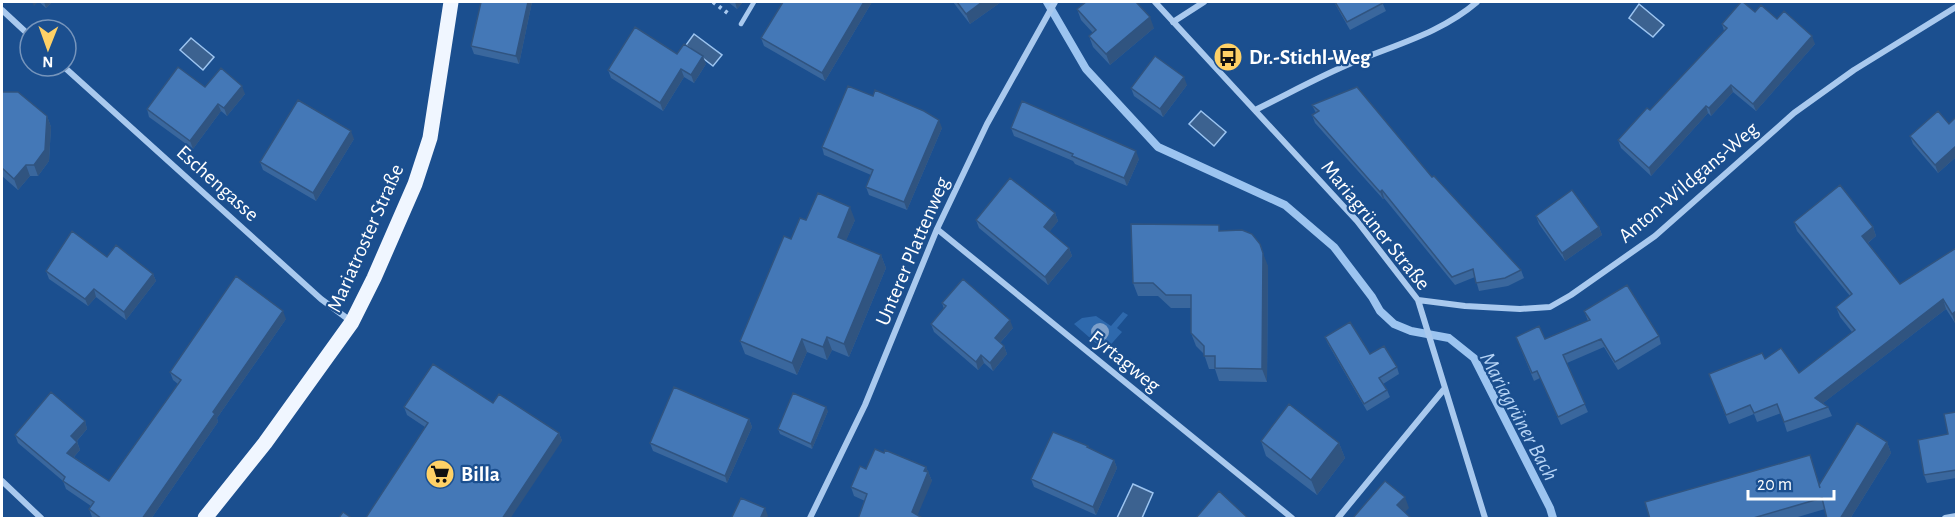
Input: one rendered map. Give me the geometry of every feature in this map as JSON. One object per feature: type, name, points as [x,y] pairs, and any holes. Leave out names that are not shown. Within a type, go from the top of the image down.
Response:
[{"type":"main road","name":"Mariatroster Straße","points":[[205,519],[265,443],[352,322],[401,218],[430,138],[451,2]]},
{"type":"street","name":"Unterer Plattenweg","points":[[810,519],[865,405],[937,229],[987,124],[1043,21],[1056,2]]},
{"type":"street","name":"Mariagrüner Straße","points":[[1155,2],[1357,221],[1418,300],[1485,519]]},
{"type":"street","points":[[1173,22],[1204,2]]},
{"type":"street","points":[[1255,110],[1353,63],[1422,37],[1452,22],[1477,2]]},
{"type":"street","name":"Anton-Wildgans-Weg","points":[[1418,300],[1466,306],[1550,307],[1571,295],[1655,236],[1794,113],[1854,70],[1956,7]]},
{"type":"street","points":[[2,10],[18,25]]},
{"type":"street","name":"Eschengasse","points":[[76,78],[321,299],[352,322]]},
{"type":"street","name":"Fyrtagweg","points":[[937,229],[1292,519]]},
{"type":"street","points":[[1338,519],[1445,388]]},
{"type":"street","points":[[2,481],[41,519]]},
{"type":"street","points":[[1945,519],[1956,516]]},
{"type":"lane","points":[[741,24],[754,2]]},
{"type":"shaded area","points":[[1639,4],[1664,25],[1653,37],[1629,18]]},
{"type":"shaded area","points":[[694,34],[722,55],[713,66],[686,45]]},
{"type":"shaded area","points":[[191,38],[214,57],[203,70],[180,50]]},
{"type":"shaded area","points":[[1201,111],[1226,132],[1214,146],[1189,124]]},
{"type":"shaded area","points":[[1123,312],[1128,315],[1117,328],[1122,332],[1105,351],[1074,324],[1082,318],[1096,316],[1111,326]]},
{"type":"shaded area","points":[[1133,484],[1153,493],[1142,518],[1117,518]]},
{"type":"building","points":[[481,2],[528,2],[516,56],[471,46]]},
{"type":"building","points":[[783,2],[864,2],[822,73],[761,38]]},
{"type":"building","points":[[957,2],[982,2],[966,14]]},
{"type":"building","points":[[1086,2],[1136,2],[1150,17],[1106,54],[1089,36],[1096,30],[1077,9]]},
{"type":"building","points":[[1335,2],[1382,2],[1383,3],[1347,22]]},
{"type":"building","points":[[1741,2],[1755,12],[1761,5],[1777,19],[1784,11],[1812,36],[1753,104],[1731,85],[1709,108],[1706,106],[1649,168],[1618,140],[1647,108],[1650,110],[1727,28],[1722,24]]},
{"type":"building","points":[[635,27],[677,54],[684,44],[703,56],[691,75],[681,69],[660,103],[608,70]]},
{"type":"building","points":[[1155,56],[1184,77],[1160,109],[1131,88]]},
{"type":"building","points":[[178,67],[205,87],[221,68],[242,86],[224,108],[218,104],[190,141],[147,109]]},
{"type":"building","points":[[848,86],[873,96],[875,90],[939,120],[904,202],[866,187],[873,170],[822,147]]},
{"type":"building","points":[[1357,87],[1432,177],[1434,176],[1521,270],[1505,278],[1476,283],[1473,269],[1452,277],[1382,190],[1380,192],[1312,115],[1319,111],[1312,105]]},
{"type":"building","points":[[2,92],[18,92],[47,116],[45,150],[34,165],[26,165],[14,179],[2,168]]},
{"type":"building","points":[[298,100],[351,131],[313,193],[260,162]]},
{"type":"building","points":[[1022,101],[1136,151],[1124,178],[1011,128]]},
{"type":"building","points":[[1938,111],[1949,124],[1956,117],[1956,146],[1935,165],[1910,136]]},
{"type":"building","points":[[1010,178],[1055,213],[1044,227],[1069,248],[1045,277],[976,220]]},
{"type":"building","points":[[1840,185],[1873,227],[1862,236],[1900,284],[1956,248],[1956,311],[1952,314],[1943,299],[1815,398],[1828,407],[1784,422],[1777,404],[1754,413],[1750,405],[1726,415],[1709,374],[1762,353],[1765,359],[1781,348],[1799,373],[1855,330],[1836,307],[1852,294],[1794,222]]},
{"type":"building","points":[[1572,190],[1599,227],[1562,253],[1536,216]]},
{"type":"building","points":[[818,193],[850,207],[838,237],[881,255],[844,344],[827,337],[823,347],[802,339],[792,363],[740,341],[784,236],[791,239],[800,218],[806,220]]},
{"type":"building","points":[[1131,224],[1219,225],[1219,231],[1242,230],[1252,234],[1260,244],[1263,253],[1262,369],[1215,368],[1215,356],[1204,356],[1204,346],[1191,333],[1191,295],[1166,295],[1153,283],[1133,283]]},
{"type":"building","points":[[72,231],[107,257],[116,245],[153,274],[124,312],[94,289],[85,299],[46,271]]},
{"type":"building","points":[[236,276],[283,311],[142,519],[102,519],[89,509],[94,502],[63,481],[65,477],[15,435],[51,392],[85,421],[71,436],[77,442],[67,453],[109,481],[181,380],[170,372]]},
{"type":"building","points":[[963,279],[1010,320],[995,338],[1004,346],[990,363],[981,355],[976,362],[931,324],[946,306],[942,303]]},
{"type":"building","points":[[1627,285],[1659,336],[1615,362],[1601,339],[1563,355],[1585,404],[1558,417],[1537,371],[1532,373],[1516,337],[1539,326],[1545,339],[1590,320],[1584,311]]},
{"type":"building","points":[[1350,322],[1370,354],[1384,346],[1397,367],[1379,378],[1387,390],[1364,404],[1325,337]]},
{"type":"building","points":[[433,364],[493,403],[499,394],[559,433],[502,519],[365,519],[428,423],[404,407]]},
{"type":"building","points":[[674,387],[749,419],[725,476],[650,443]]},
{"type":"building","points":[[793,393],[826,407],[811,444],[778,429]]},
{"type":"building","points":[[1289,404],[1339,443],[1311,480],[1261,441]]},
{"type":"building","points":[[1956,412],[1956,470],[1924,475],[1918,440],[1948,434],[1944,414]]},
{"type":"building","points":[[1857,423],[1887,442],[1840,519],[1827,519],[1822,498],[1750,519],[1650,519],[1645,502],[1810,455],[1819,485]]},
{"type":"building","points":[[1053,432],[1088,446],[1114,460],[1093,507],[1031,479]]},
{"type":"building","points":[[875,449],[884,453],[885,450],[926,467],[924,471],[928,472],[912,512],[924,519],[858,519],[867,494],[851,487],[860,466],[866,469]]},
{"type":"building","points":[[1385,481],[1405,497],[1397,505],[1412,519],[1352,519]]},
{"type":"building","points":[[1219,491],[1249,519],[1195,519]]},
{"type":"building","points":[[741,498],[765,508],[760,519],[731,519]]},
{"type":"building","points":[[343,512],[353,519],[338,519]]},
{"type":"waterway","name":"Mariagrüner Bach","points":[[1047,2],[1086,69],[1158,147],[1285,205],[1334,247],[1380,311],[1394,324],[1411,331],[1449,338],[1474,358],[1553,518]]},
{"type":"place","name":"Dr.-Stichl-Weg","points":[[1228,57]]},
{"type":"place","name":"Billa","points":[[440,474]]}]
